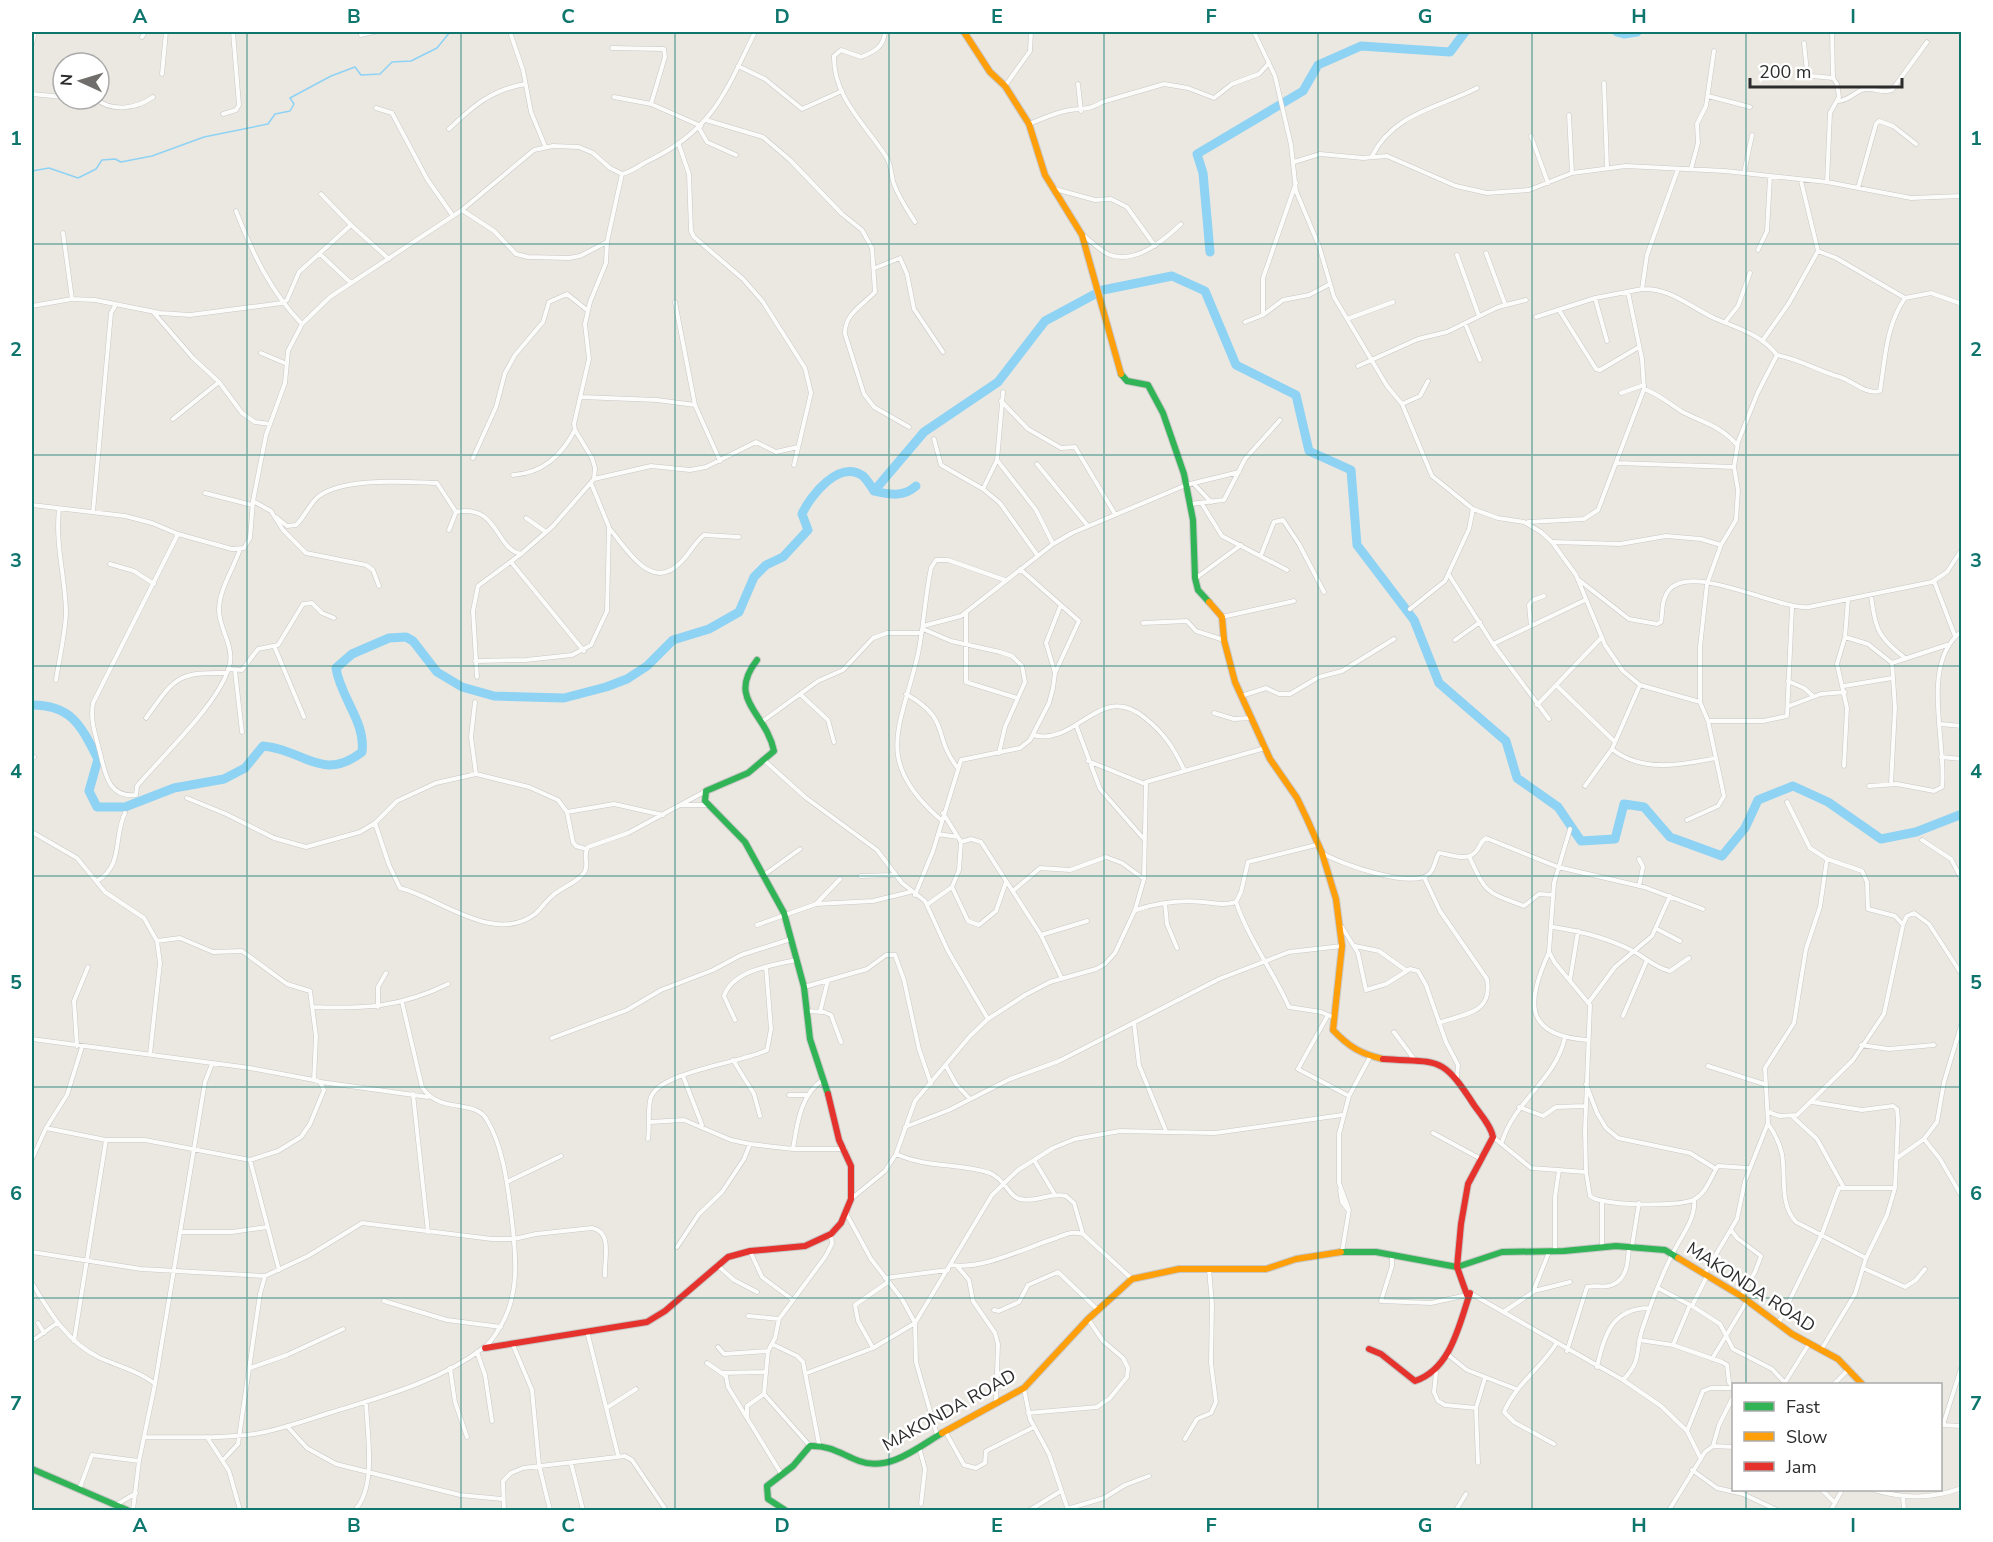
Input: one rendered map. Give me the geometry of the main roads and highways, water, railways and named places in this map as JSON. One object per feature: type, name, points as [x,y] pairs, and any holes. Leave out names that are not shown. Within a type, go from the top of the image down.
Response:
[{"type":"waterway","points":[[32,171],[49,168],[78,178],[96,169],[102,160],[115,159],[121,162],[152,156],[204,137],[268,124],[275,114],[290,111],[294,104],[290,98],[331,76],[355,67],[361,75],[380,74],[392,62],[411,61],[437,48],[450,32]]},
{"type":"waterway","points":[[1210,252],[1203,173],[1197,154],[1303,91],[1318,65],[1361,46],[1450,52],[1465,32]]},
{"type":"waterway","points":[[1617,32],[1624,34],[1637,32]]},
{"type":"waterway","points":[[1103,290],[1172,276],[1205,291],[1236,365],[1296,395],[1309,451],[1351,470],[1357,545],[1414,620],[1439,683],[1506,741],[1517,778],[1558,807],[1581,841],[1615,839],[1624,804],[1644,807],[1670,837],[1722,856],[1745,828],[1758,800],[1793,786],[1828,802],[1881,839],[1916,832],[1962,814]]},
{"type":"waterway","points":[[874,491],[924,432],[998,382],[1045,321],[1097,293]]},
{"type":"waterway","points":[[32,705],[46,706],[66,713],[80,727],[98,759],[89,791],[97,807],[125,807],[174,788],[224,779],[245,768],[263,746],[277,748],[312,762],[335,765],[348,761],[362,752],[357,720],[342,689],[336,668],[352,654],[389,638],[406,637],[413,641],[437,672],[462,687],[494,696],[564,698],[606,687],[627,679],[647,666],[673,640],[709,629],[739,612],[754,577],[766,565],[783,557],[808,530],[802,514],[818,490],[835,476],[844,472],[854,472],[863,476],[874,491],[886,493],[907,492],[916,486]]}]
